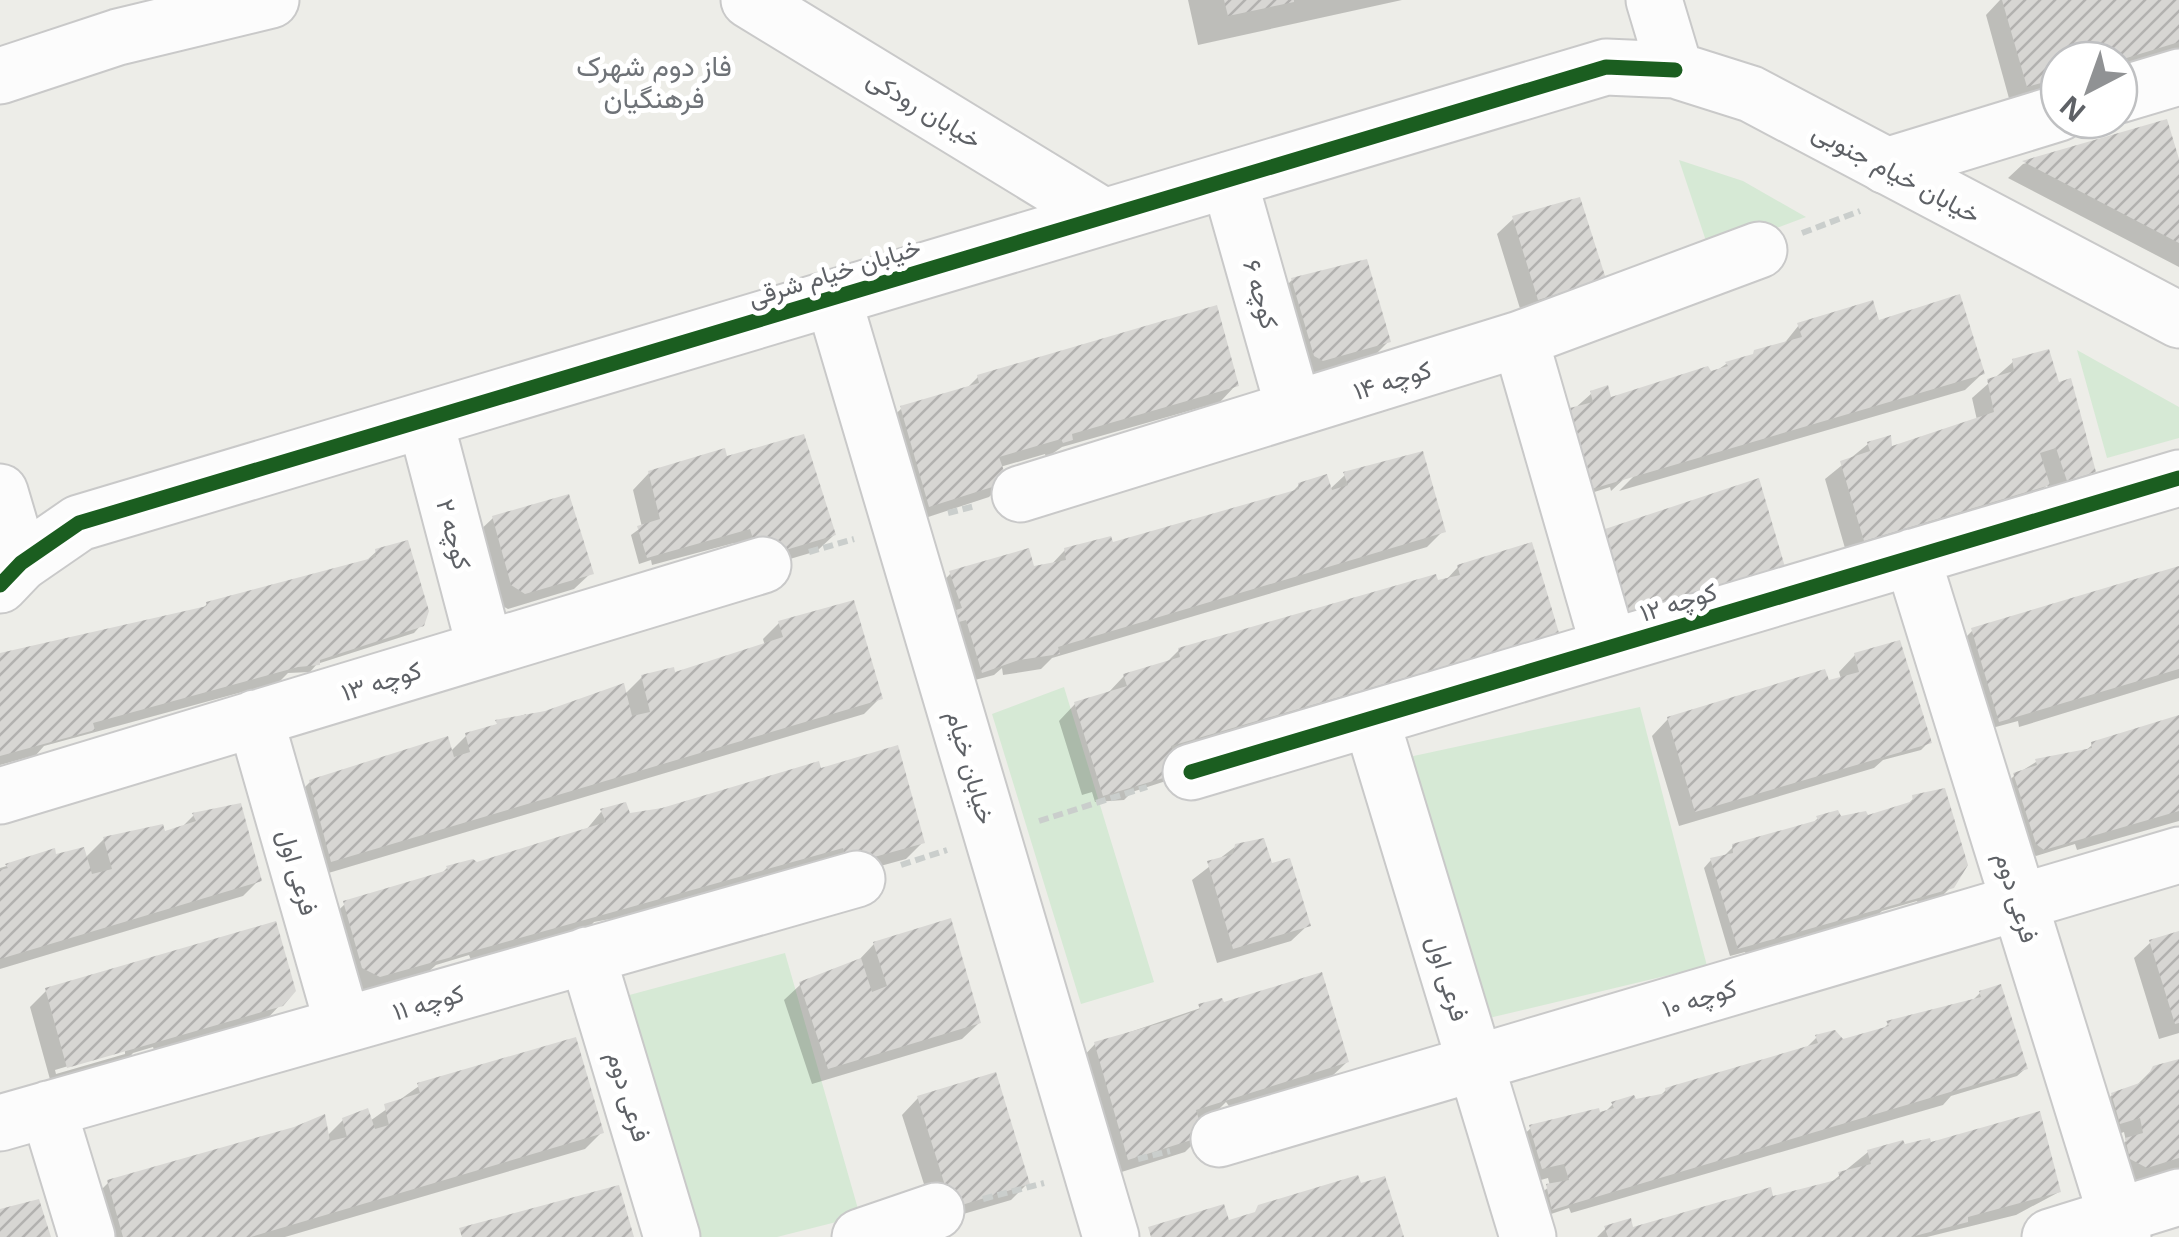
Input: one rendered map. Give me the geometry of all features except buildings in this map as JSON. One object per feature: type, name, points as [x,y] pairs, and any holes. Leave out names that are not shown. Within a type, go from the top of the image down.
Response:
[{"type":"street","points":[[0,76],[128,18],[271,0]]},
{"type":"street","name":"خیابان رودکی","points":[[749,0],[1101,215]]},
{"type":"street","points":[[1654,0],[1675,70]]},
{"type":"street","name":"خیابان خیام شرقی","points":[[11,574],[79,523],[1606,67],[1675,70]]},
{"type":"street","name":"خیابان خیام جنوبی","points":[[1675,70],[1751,94],[2179,320]]},
{"type":"street","points":[[2139,89],[2179,77]]},
{"type":"street","points":[[1905,176],[2039,122]]},
{"type":"street","name":"کوچه ۶","points":[[1229,180],[1294,408]]},
{"type":"street","name":"کوچه ۱۴","points":[[1020,494],[1520,339],[1759,250]]},
{"type":"street","name":"خیابان خیام","points":[[832,298],[1111,1237]]},
{"type":"street","points":[[1520,339],[1609,648]]},
{"type":"street","name":"کوچه ۲","points":[[425,420],[485,648]]},
{"type":"street","name":"کوچه ۱۲","points":[[1191,772],[2179,478]]},
{"type":"street","points":[[0,492],[11,574]]},
{"type":"street","name":"فرعی دوم","points":[[1912,558],[2120,1227]]},
{"type":"street","name":"کوچه ۱۳","points":[[0,796],[763,565]]},
{"type":"street","name":"فرعی اول","points":[[255,718],[343,1025]]},
{"type":"street","name":"فرعی اول","points":[[1370,719],[1528,1237]]},
{"type":"street","name":"کوچه ۱۰","points":[[1220,1139],[2179,854]]},
{"type":"street","name":"کوچه ۱۱","points":[[24,1116],[857,879]]},
{"type":"street","name":"فرعی دوم","points":[[587,956],[672,1237]]},
{"type":"street","points":[[24,1116],[87,1237]]},
{"type":"street","points":[[2050,1237],[2120,1227],[2179,1197]]},
{"type":"street","points":[[860,1237],[936,1211]]},
{"type":"path","points":[[1759,250],[1905,176]]},
{"type":"green space","points":[[1679,160],[1743,181],[1806,217],[1710,253]]},
{"type":"green space","points":[[2077,350],[2179,407],[2179,438],[2107,458]]},
{"type":"green space","points":[[1064,687],[1154,982],[1081,1004],[992,714]]},
{"type":"green space","points":[[1640,707],[1707,966],[1489,1018],[1409,757]]},
{"type":"green space","points":[[785,953],[860,1216],[777,1237],[700,1237],[622,997]]},
{"type":"cycle path","points":[[0,585],[21,563],[79,523],[1606,67],[1675,70]]},
{"type":"cycle path","points":[[1191,772],[2179,478]]},
{"type":"district","name":"فاز دوم شهرک فرهنگیان","points":[[654,81]]}]
